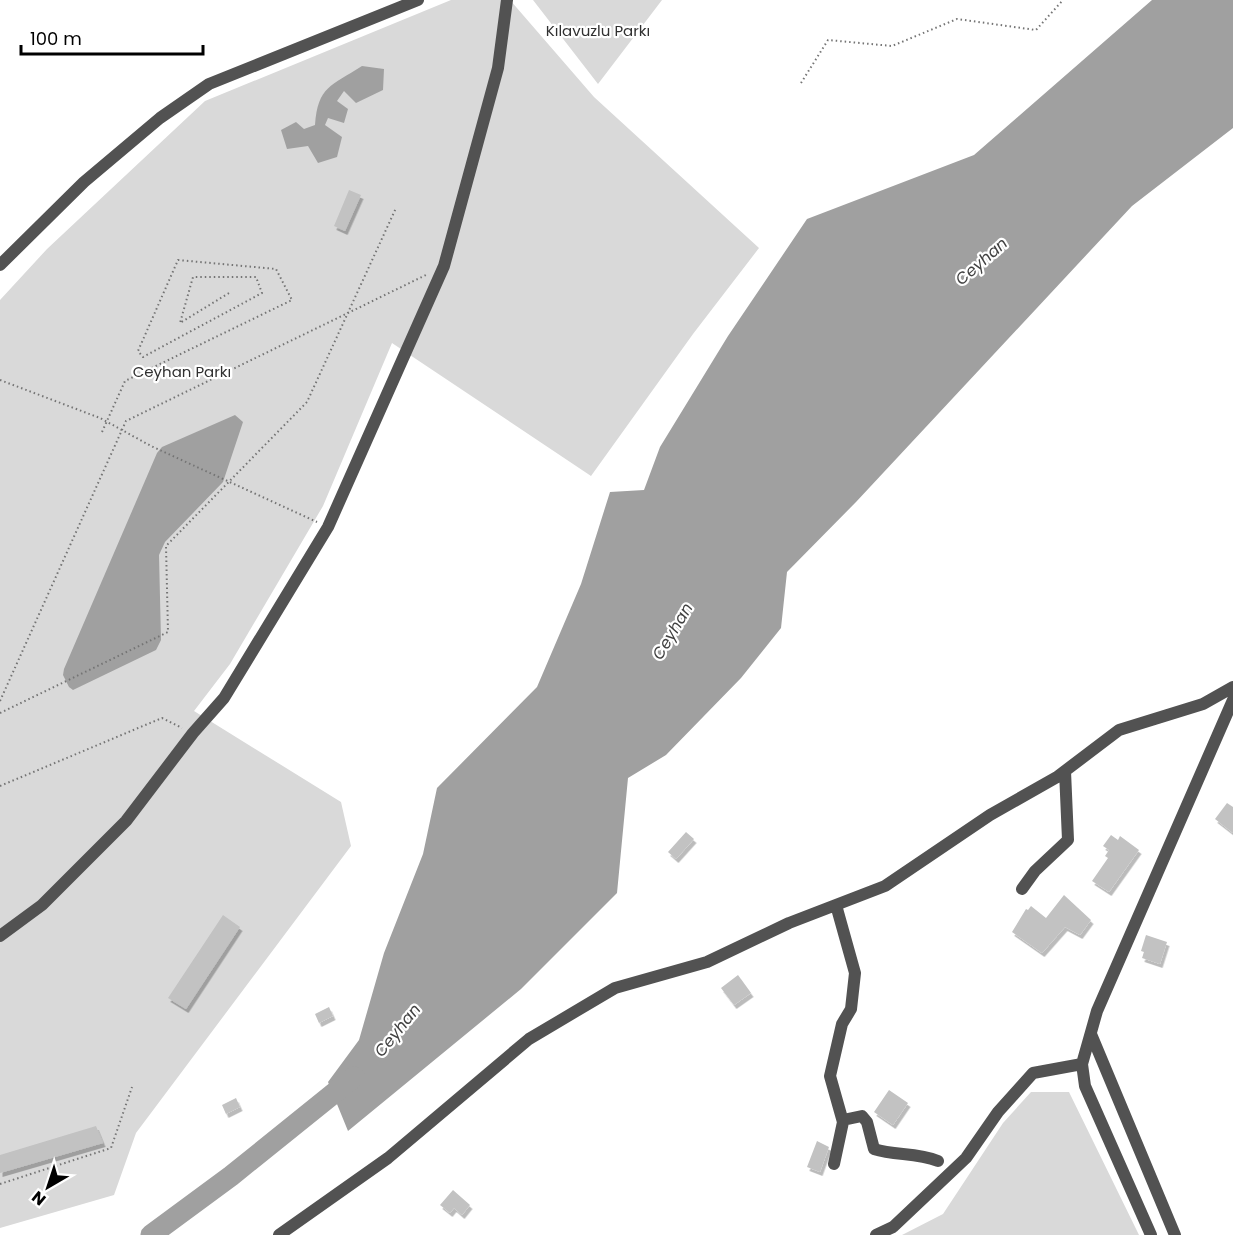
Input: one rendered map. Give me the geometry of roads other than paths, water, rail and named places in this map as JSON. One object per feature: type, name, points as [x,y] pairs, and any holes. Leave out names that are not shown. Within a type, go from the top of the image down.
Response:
[{"type":"street","points":[[0,265],[84,182],[160,118],[209,84],[418,0]]},
{"type":"street","points":[[0,936],[42,905],[126,821],[193,733],[224,698],[328,527],[444,266],[498,68],[507,0]]},
{"type":"street","points":[[279,1235],[388,1158],[539,1033],[615,988],[707,962],[789,923],[885,886],[990,815],[1065,771],[1119,730],[1203,704],[1233,687]]},
{"type":"street","points":[[1151,1235],[1085,1086],[1082,1064],[1111,980],[1233,700]]},
{"type":"street","points":[[1022,889],[1035,871],[1068,840],[1065,771]]},
{"type":"street","points":[[834,1164],[843,1120],[831,1076],[842,1024],[851,1009],[855,974],[836,904]]},
{"type":"street","points":[[1091,1034],[1175,1235]]},
{"type":"street","points":[[876,1235],[893,1227],[966,1158],[998,1112],[1033,1073],[1082,1064]]},
{"type":"street","points":[[843,1120],[862,1116],[867,1122],[874,1149],[888,1153],[923,1154],[938,1161]]},
{"type":"water","points":[[1152,0],[1233,0],[1233,128],[1132,206],[856,502],[787,572],[781,628],[741,678],[666,755],[628,778],[617,893],[521,989],[348,1131],[328,1082],[359,1040],[384,953],[423,854],[437,788],[537,687],[581,584],[610,492],[644,490],[660,447],[728,336],[807,219],[974,155]]},
{"type":"water","points":[[362,66],[384,69],[383,90],[356,103],[344,91],[337,101],[348,109],[344,123],[328,118],[325,125],[342,137],[337,157],[318,163],[308,146],[287,149],[281,130],[296,122],[304,129],[315,125],[319,102],[323,94],[334,83]]},
{"type":"water","points":[[235,415],[243,422],[223,482],[165,542],[159,555],[161,640],[156,650],[73,690],[63,675],[64,669],[157,453],[162,447]]},
{"type":"waterway","name":"Ceyhan","points":[[151,1235],[231,1176],[354,1077]]},
{"type":"park label","name":"Kılavuzlu Parkı","points":[[598,31]]},
{"type":"park label","name":"Ceyhan Parkı","points":[[182,372]]}]
